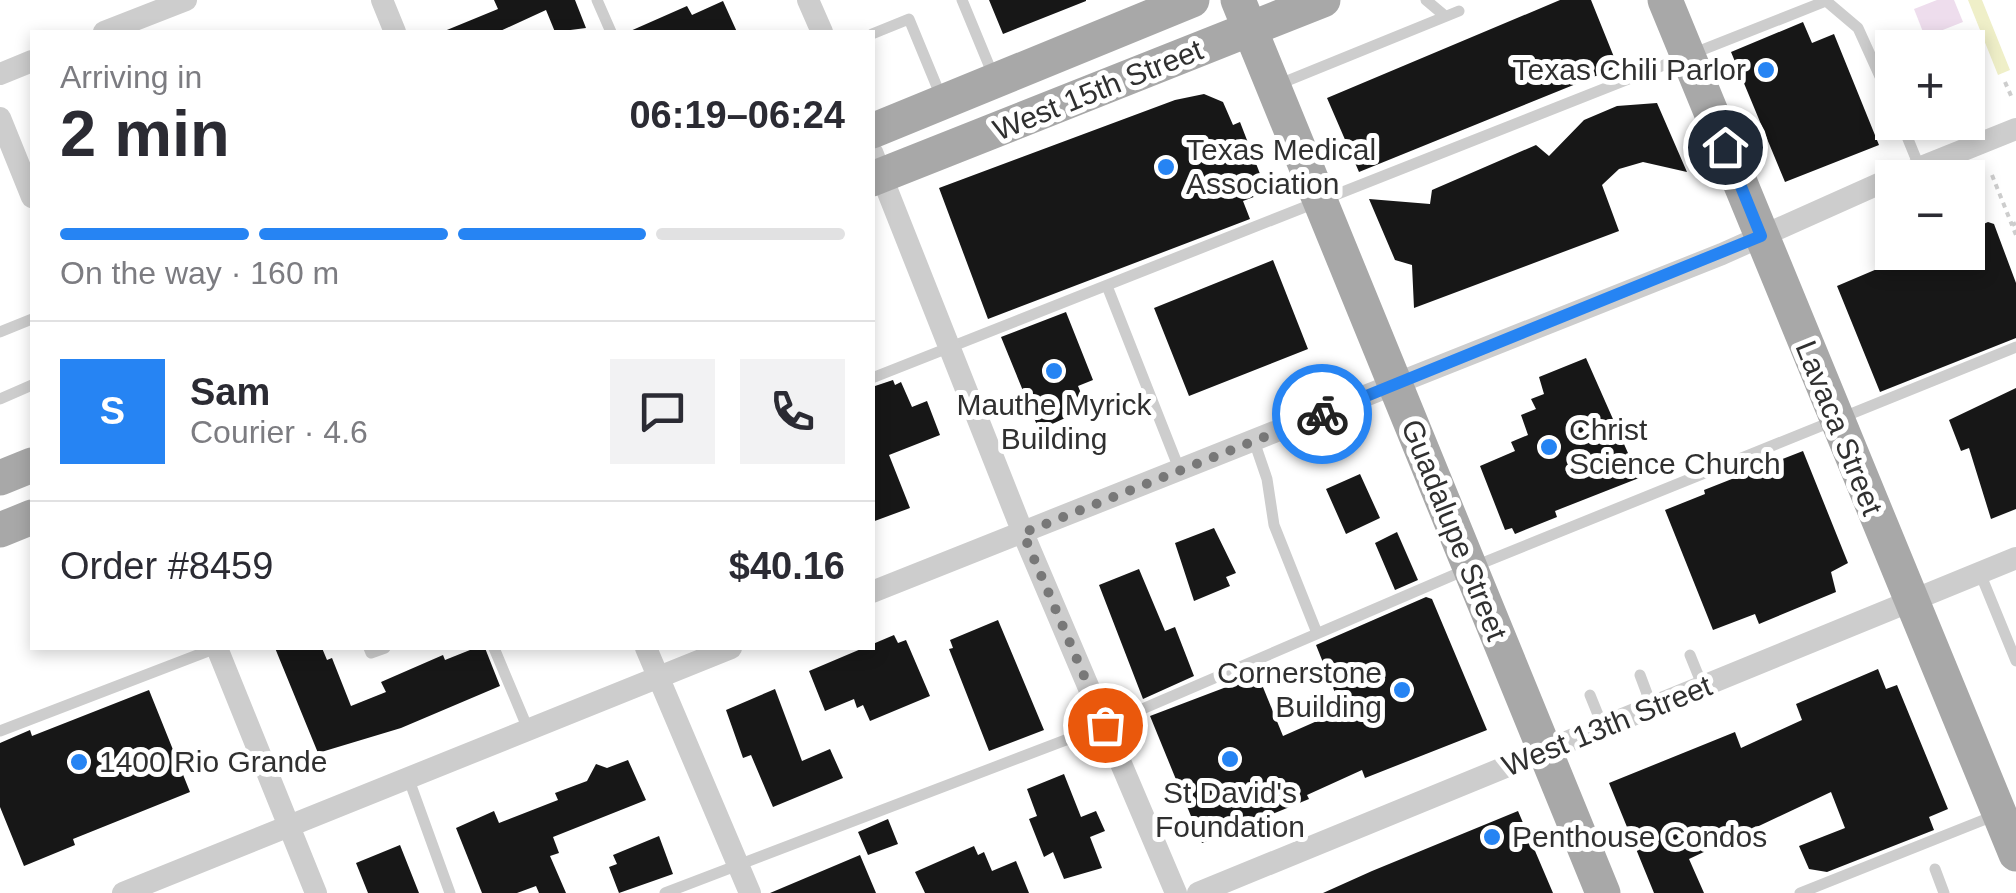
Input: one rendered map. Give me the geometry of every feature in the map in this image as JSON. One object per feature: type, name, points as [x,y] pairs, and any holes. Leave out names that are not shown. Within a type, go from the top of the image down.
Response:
[{"type":"main road","name":"West 15th Street","points":[[875,129],[1192,0]]},
{"type":"main road","name":"West 15th Street","points":[[876,169],[1244,15],[1323,0]]},
{"type":"main road","name":"Lavaca Street","points":[[1664,0],[2016,854]]},
{"type":"main road","name":"Guadalupe Street","points":[[1244,15],[1602,893]]},
{"type":"main road","points":[[0,478],[30,466]]},
{"type":"main road","points":[[0,530],[30,518]]},
{"type":"street","points":[[109,30],[186,0]]},
{"type":"street","points":[[382,0],[394,30]]},
{"type":"street","points":[[808,0],[821,30]]},
{"type":"street","points":[[0,74],[30,62]]},
{"type":"street","points":[[0,118],[30,192]]},
{"type":"street","points":[[1935,160],[2016,129]]},
{"type":"street","points":[[876,169],[952,346],[1023,533],[1176,893]]},
{"type":"street","points":[[875,591],[1395,385],[1875,186]]},
{"type":"street","name":"West 13th Street","points":[[1198,893],[2016,558]]},
{"type":"street","points":[[217,650],[316,893]]},
{"type":"street","points":[[647,650],[750,893]]},
{"type":"street","points":[[123,893],[726,650]]},
{"type":"lane","points":[[598,0],[609,30]]},
{"type":"lane","points":[[962,0],[995,80]]},
{"type":"lane","points":[[1426,0],[1445,16]]},
{"type":"lane","points":[[875,377],[1826,1],[1858,28],[1875,66]]},
{"type":"lane","points":[[1273,86],[1459,10]]},
{"type":"lane","points":[[875,33],[908,19],[943,102]]},
{"type":"lane","points":[[1106,286],[1180,470]]},
{"type":"lane","points":[[0,332],[30,320]]},
{"type":"lane","points":[[665,893],[1105,725],[1470,568],[2016,347]]},
{"type":"lane","points":[[0,398],[30,387]]},
{"type":"lane","points":[[1254,441],[1267,479],[1274,524],[1318,633]]},
{"type":"lane","points":[[1980,573],[2016,661]]},
{"type":"lane","points":[[0,731],[211,650]]},
{"type":"lane","points":[[495,650],[528,729]]},
{"type":"lane","points":[[1690,655],[1702,687]]},
{"type":"lane","points":[[1640,675],[1652,708]]},
{"type":"lane","points":[[1590,696],[1603,727]]},
{"type":"lane","points":[[408,777],[450,893]]},
{"type":"lane","points":[[1800,893],[1999,813]]},
{"type":"lane","points":[[1935,869],[1944,893]]},
{"type":"path","points":[[2005,82],[2012,98]]},
{"type":"path","points":[[1992,175],[2016,236]]},
{"type":"shaded area","points":[[1937,0],[1954,0],[1963,22],[1943,30],[1922,30],[1914,9]]},
{"type":"shaded area","points":[[1968,0],[1982,0],[2010,70],[1998,75],[1985,42],[1985,30],[1980,30]]},
{"type":"building","points":[[494,0],[575,0],[586,28],[554,30],[546,10],[502,30],[447,30],[498,9]]},
{"type":"building","points":[[989,0],[1086,0],[1086,1],[1003,34]]},
{"type":"building","points":[[1560,0],[1591,0],[1618,67],[1359,172],[1327,98]]},
{"type":"building","points":[[723,1],[736,30],[633,30],[687,6],[692,15]]},
{"type":"building","points":[[1803,22],[1812,43],[1834,34],[1879,145],[1785,182],[1731,52]]},
{"type":"building","points":[[1204,94],[1223,102],[1233,125],[1240,122],[1267,192],[1243,201],[1250,219],[988,319],[939,188],[1175,100]]},
{"type":"building","points":[[1657,103],[1687,172],[1643,162],[1619,169],[1602,185],[1619,231],[1414,308],[1412,265],[1395,260],[1369,199],[1430,204],[1432,190],[1536,145],[1549,156],[1584,120],[1617,106]]},
{"type":"building","points":[[1985,223],[1994,224],[2016,283],[2016,338],[1880,392],[1837,286],[1875,270],[1985,270]]},
{"type":"building","points":[[1273,260],[1308,349],[1189,396],[1154,308]]},
{"type":"building","name":"Mauthe Myrick Building","points":[[1066,312],[1093,380],[1078,386],[1087,408],[1039,430],[1001,337]]},
{"type":"building","name":"Christ Science Church","points":[[1586,358],[1639,478],[1555,511],[1557,517],[1515,534],[1512,528],[1505,530],[1480,466],[1515,451],[1511,442],[1528,435],[1521,415],[1536,409],[1531,399],[1544,394],[1539,377]]},
{"type":"building","points":[[893,380],[895,385],[901,382],[912,407],[927,401],[940,435],[889,455],[910,508],[875,521],[875,386]]},
{"type":"building","points":[[2016,388],[2016,509],[1991,519],[1969,448],[1961,451],[1949,420]]},
{"type":"building","points":[[1803,451],[1848,563],[1831,572],[1836,592],[1759,624],[1755,614],[1713,630],[1665,510],[1705,494],[1704,490]]},
{"type":"building","points":[[1360,474],[1380,518],[1346,534],[1326,489]]},
{"type":"building","points":[[1214,528],[1236,573],[1226,577],[1230,586],[1194,601],[1175,543]]},
{"type":"building","points":[[1397,532],[1418,580],[1395,590],[1375,543]]},
{"type":"building","points":[[1139,569],[1165,631],[1175,627],[1194,676],[1143,699],[1099,585]]},
{"type":"building","points":[[1426,597],[1432,599],[1487,730],[1365,778],[1362,770],[1307,795],[1309,799],[1202,843],[1150,716],[1258,675],[1283,736],[1342,710],[1316,645]]},
{"type":"building","points":[[998,620],[1044,730],[989,751],[949,649],[953,648],[950,640]]},
{"type":"building","points":[[894,635],[898,643],[906,640],[930,696],[870,721],[863,705],[857,708],[854,699],[825,711],[809,671],[859,650],[875,650],[875,643]]},
{"type":"building","points":[[276,650],[323,650],[327,660],[332,658],[351,706],[386,692],[381,682],[443,655],[445,660],[470,650],[486,650],[500,686],[401,728],[318,753]]},
{"type":"building","points":[[1878,669],[1886,689],[1897,685],[1948,809],[1929,817],[1934,830],[1827,872],[1809,869],[1799,846],[1845,828],[1831,792],[1689,859],[1704,893],[1654,893],[1609,783],[1735,732],[1741,748],[1802,720],[1796,704]]},
{"type":"building","points":[[775,689],[802,761],[830,749],[843,778],[773,807],[751,755],[743,758],[726,710]]},
{"type":"building","points":[[149,690],[190,792],[73,839],[75,845],[24,866],[0,807],[0,743],[30,730],[32,736]]},
{"type":"building","points":[[628,760],[646,800],[553,837],[559,853],[550,856],[566,893],[539,893],[536,886],[517,893],[482,893],[456,828],[494,811],[499,823],[558,800],[555,793],[587,781],[596,764],[607,768]]},
{"type":"building","points":[[1064,774],[1081,817],[1096,811],[1105,831],[1090,837],[1102,868],[1064,879],[1053,852],[1044,857],[1029,819],[1037,816],[1027,789]]},
{"type":"building","name":"Penthouse Condos","points":[[1518,811],[1553,893],[1323,893],[1372,871]]},
{"type":"building","points":[[888,819],[898,844],[868,855],[858,832]]},
{"type":"building","points":[[659,836],[673,874],[619,893],[609,867],[617,864],[613,855]]},
{"type":"building","points":[[400,845],[419,893],[368,893],[356,863]]},
{"type":"building","points":[[974,846],[978,855],[984,852],[992,871],[1016,861],[1029,893],[925,893],[915,872]]},
{"type":"building","points":[[860,855],[876,893],[770,893]]},
{"type":"way so far","points":[[1105,725],[1023,533],[1322,414]]},
{"type":"place","name":"Texas Chili Parlor","points":[[1766,70]]},
{"type":"place","name":"Texas Medical Association","points":[[1166,167]]},
{"type":"place","name":"Mauthe Myrick Building","points":[[1054,371]]},
{"type":"place","name":"Christ Science Church","points":[[1549,447]]},
{"type":"place","name":"Cornerstone Building","points":[[1402,690]]},
{"type":"place","name":"St David's Foundation","points":[[1230,759]]},
{"type":"place","name":"1400 Rio Grande","points":[[79,762]]},
{"type":"place","name":"Penthouse Condos","points":[[1492,837]]},
{"type":"route","points":[[1322,414],[1761,236],[1725,147]]}]
